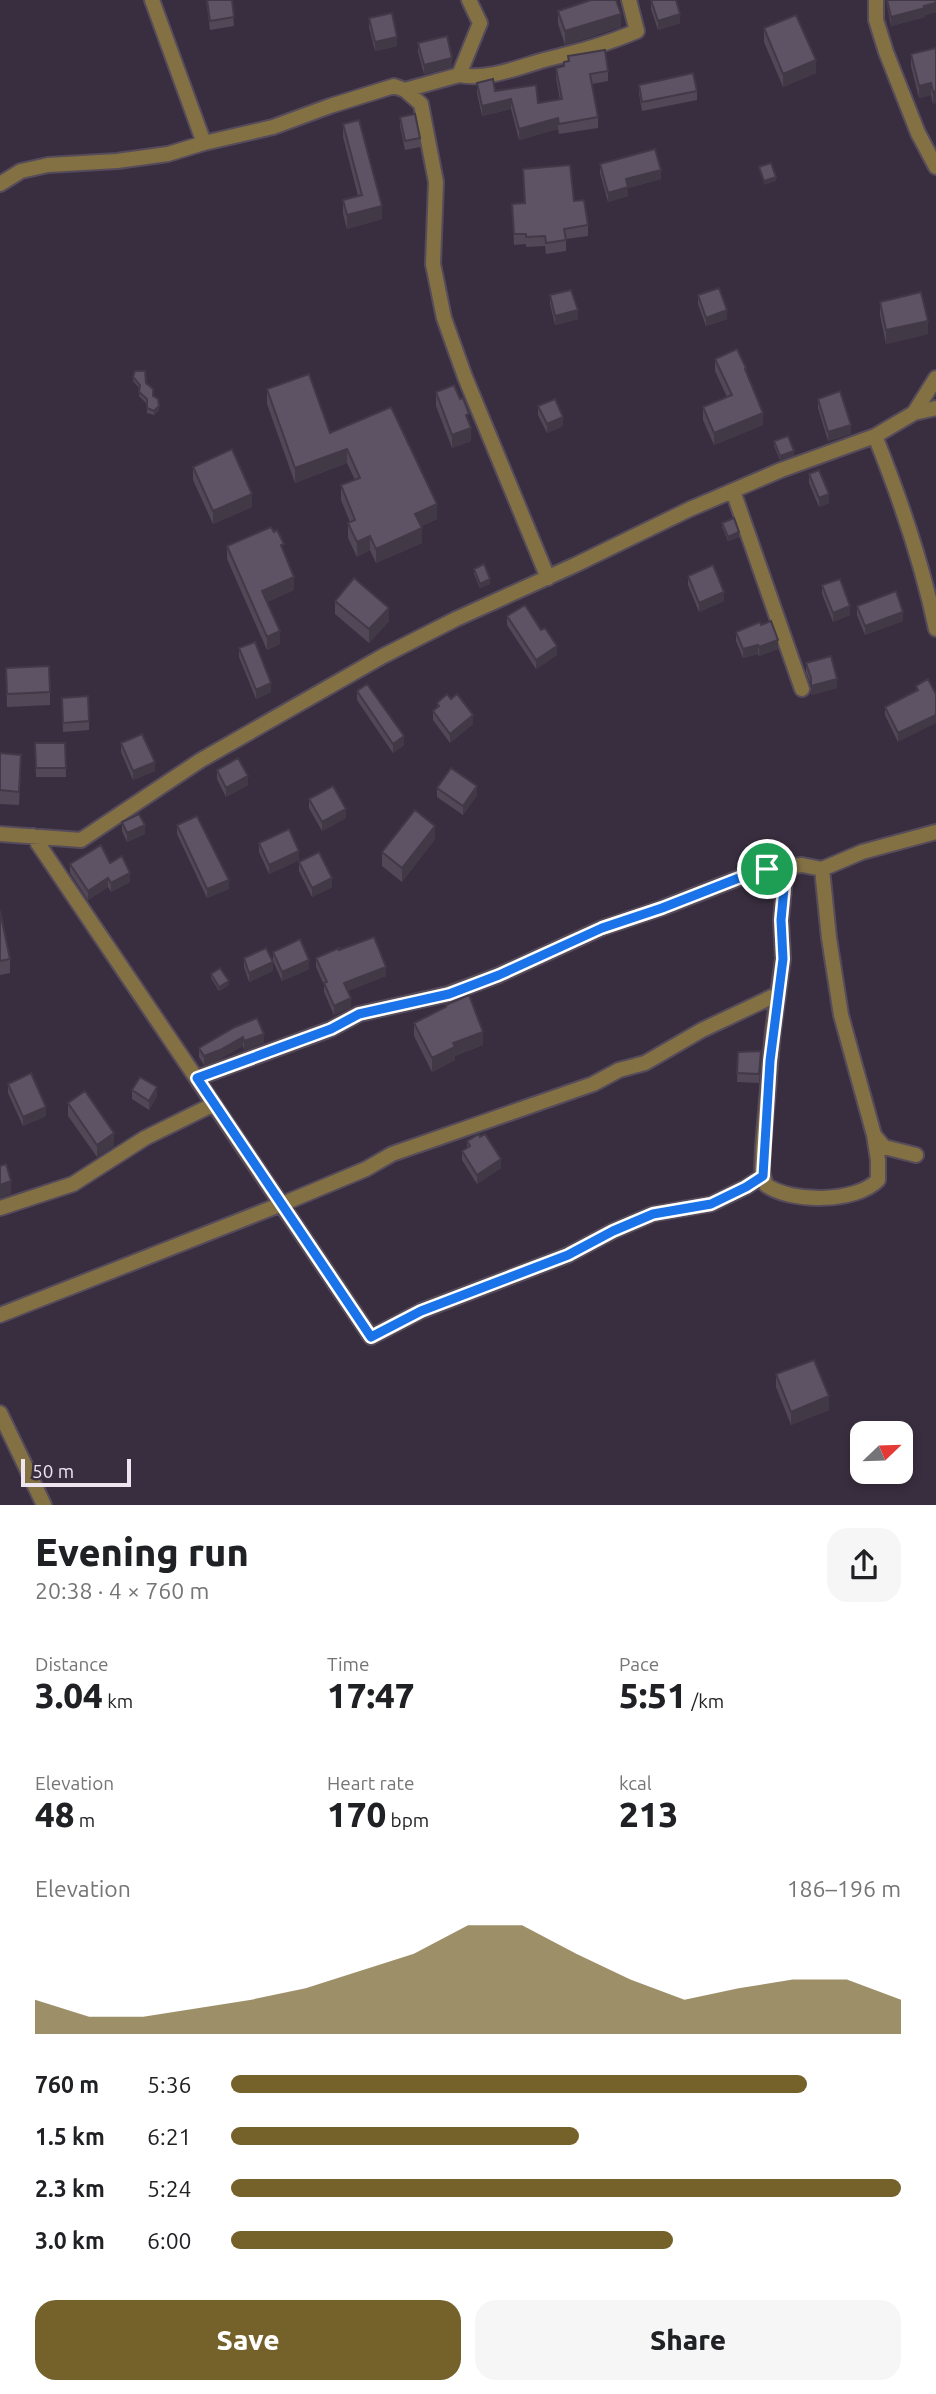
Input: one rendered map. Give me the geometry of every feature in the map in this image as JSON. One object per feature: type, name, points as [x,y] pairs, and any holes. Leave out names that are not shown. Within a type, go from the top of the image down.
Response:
[{"type":"street","points":[[152,0],[204,143]]},
{"type":"street","points":[[459,75],[480,23],[469,0]]},
{"type":"street","points":[[405,90],[459,75],[474,78],[497,74],[614,41],[638,31],[629,0]]},
{"type":"street","points":[[876,0],[876,20],[886,52],[918,133],[936,167]]},
{"type":"street","points":[[0,184],[21,171],[48,165],[117,162],[168,154],[273,127],[394,86],[405,90],[421,104],[436,182],[433,264],[444,318],[465,377],[548,578]]},
{"type":"street","points":[[914,413],[936,378]]},
{"type":"street","points":[[0,834],[81,841],[201,760],[383,656],[456,619],[733,491],[781,470],[875,436],[914,413],[936,408]]},
{"type":"street","points":[[875,436],[891,476],[929,595],[936,629]]},
{"type":"street","points":[[733,491],[802,689]]},
{"type":"street","points":[[197,1078],[331,1029],[359,1014],[449,994],[499,975],[602,928],[744,876],[767,869],[802,865],[822,869],[862,852],[936,832]]},
{"type":"street","points":[[33,836],[371,1337],[421,1311],[568,1255],[653,1214],[711,1204],[763,1176]]},
{"type":"street","points":[[786,867],[781,920],[783,959],[770,1061],[763,1176],[765,1185],[777,1194],[834,1197],[857,1193],[873,1185],[878,1180],[878,1160],[874,1135],[841,1015],[827,927],[822,869]]},
{"type":"street","points":[[0,1315],[282,1204],[366,1169],[392,1154],[569,1093],[619,1070],[645,1063],[702,1030],[778,994]]},
{"type":"street","points":[[0,1208],[73,1184],[145,1138],[214,1104]]},
{"type":"street","points":[[874,1135],[884,1147],[916,1155]]},
{"type":"street","points":[[0,1413],[44,1505]]},
{"type":"building","points":[[207,0],[232,0],[234,17],[210,21]]},
{"type":"building","points":[[591,0],[616,0],[621,14],[565,31],[558,11]]},
{"type":"building","points":[[651,0],[676,0],[680,14],[658,21]]},
{"type":"building","points":[[887,0],[936,0],[936,3],[891,17]]},
{"type":"building","points":[[392,13],[397,37],[375,42],[369,18]]},
{"type":"building","points":[[796,15],[816,60],[783,74],[764,28]]},
{"type":"building","points":[[447,36],[452,58],[424,65],[418,43]]},
{"type":"building","points":[[936,48],[936,91],[933,92],[931,83],[919,86],[911,54]]},
{"type":"building","points":[[605,50],[608,71],[590,74],[598,117],[559,124],[558,118],[519,129],[511,99],[482,106],[477,83],[493,79],[495,91],[536,85],[538,103],[562,99],[556,68],[569,61],[568,56]]},
{"type":"building","points":[[693,73],[697,91],[642,102],[639,85]]},
{"type":"building","points":[[415,114],[420,138],[405,141],[400,117]]},
{"type":"building","points":[[359,120],[382,206],[347,215],[343,200],[362,195],[343,124]]},
{"type":"building","points":[[655,149],[661,170],[626,179],[628,187],[608,193],[600,164]]},
{"type":"building","points":[[771,163],[776,177],[764,181],[759,167]]},
{"type":"building","points":[[570,165],[574,201],[584,200],[588,225],[564,229],[566,240],[546,243],[545,236],[526,237],[526,234],[514,234],[512,204],[525,203],[523,169]]},
{"type":"building","points":[[719,288],[727,310],[706,318],[698,295]]},
{"type":"building","points":[[571,290],[578,310],[555,316],[550,295]]},
{"type":"building","points":[[921,292],[928,321],[886,330],[880,302]]},
{"type":"building","points":[[737,349],[763,413],[714,433],[703,407],[732,395],[715,359]]},
{"type":"building","points":[[135,371],[145,371],[146,383],[153,389],[153,396],[158,399],[159,406],[154,411],[147,408],[147,399],[139,392],[140,385],[133,377]]},
{"type":"building","points":[[309,374],[330,433],[391,407],[437,504],[415,514],[422,528],[376,549],[370,536],[357,542],[348,523],[355,520],[341,485],[360,478],[347,449],[295,468],[267,389]]},
{"type":"building","points":[[454,385],[460,399],[463,398],[471,428],[452,435],[436,392]]},
{"type":"building","points":[[840,391],[851,425],[828,432],[818,399]]},
{"type":"building","points":[[555,399],[563,417],[547,424],[538,406]]},
{"type":"building","points":[[788,436],[794,451],[780,456],[774,441]]},
{"type":"building","points":[[232,449],[252,494],[213,511],[193,467]]},
{"type":"building","points":[[819,470],[829,494],[819,498],[809,474]]},
{"type":"building","points":[[734,518],[739,532],[728,537],[722,523]]},
{"type":"building","points":[[271,527],[274,532],[277,530],[284,544],[281,545],[294,577],[262,591],[280,631],[267,637],[227,546]]},
{"type":"building","points":[[484,564],[490,579],[480,584],[474,569]]},
{"type":"building","points":[[713,565],[724,592],[699,603],[688,576]]},
{"type":"building","points":[[354,578],[389,608],[369,629],[335,601]]},
{"type":"building","points":[[840,579],[850,606],[833,613],[822,585]]},
{"type":"building","points":[[896,591],[903,612],[865,626],[857,606]]},
{"type":"building","points":[[525,605],[541,630],[545,628],[557,646],[536,660],[507,616]]},
{"type":"building","points":[[771,621],[778,640],[743,649],[736,632],[760,622],[761,625]]},
{"type":"building","points":[[255,642],[271,683],[256,690],[239,648]]},
{"type":"building","points":[[831,656],[837,679],[811,686],[806,663]]},
{"type":"building","points":[[49,666],[50,692],[7,694],[6,668]]},
{"type":"building","points":[[928,679],[936,694],[936,715],[898,733],[885,707],[918,690],[916,686]]},
{"type":"building","points":[[367,684],[404,736],[393,744],[357,691]]},
{"type":"building","points":[[447,694],[451,699],[457,694],[473,715],[450,734],[433,711]]},
{"type":"building","points":[[88,696],[89,721],[63,723],[62,698]]},
{"type":"building","points":[[142,734],[155,762],[133,771],[121,743]]},
{"type":"building","points":[[35,743],[65,743],[66,768],[36,768]]},
{"type":"building","points":[[0,753],[21,755],[19,792],[0,790]]},
{"type":"building","points":[[238,758],[248,776],[226,788],[217,770]]},
{"type":"building","points":[[451,768],[477,786],[463,806],[437,788]]},
{"type":"building","points":[[333,786],[346,809],[322,822],[309,799]]},
{"type":"building","points":[[415,810],[435,826],[402,868],[382,852]]},
{"type":"building","points":[[139,814],[145,825],[127,833],[122,822]]},
{"type":"building","points":[[197,816],[229,880],[207,889],[177,825]]},
{"type":"building","points":[[289,829],[299,851],[269,865],[259,843]]},
{"type":"building","points":[[101,845],[110,863],[122,856],[130,873],[111,883],[108,878],[88,891],[70,864]]},
{"type":"building","points":[[319,852],[332,878],[312,888],[299,862]]},
{"type":"building","points":[[0,911],[10,959],[0,961]]},
{"type":"building","points":[[374,937],[386,967],[344,983],[351,998],[334,1006],[316,958]]},
{"type":"building","points":[[300,939],[309,960],[282,972],[273,952]]},
{"type":"building","points":[[266,948],[273,962],[249,973],[244,958]]},
{"type":"building","points":[[220,968],[229,981],[219,987],[211,974]]},
{"type":"building","points":[[469,995],[483,1032],[453,1043],[455,1047],[432,1058],[414,1023]]},
{"type":"building","points":[[257,1018],[264,1034],[244,1041],[243,1037],[204,1056],[199,1048],[235,1027]]},
{"type":"building","points":[[761,1051],[759,1074],[737,1073],[738,1052]]},
{"type":"building","points":[[31,1073],[46,1107],[23,1117],[8,1084]]},
{"type":"building","points":[[140,1077],[157,1087],[149,1101],[132,1090]]},
{"type":"building","points":[[85,1091],[114,1133],[97,1145],[68,1103]]},
{"type":"building","points":[[479,1134],[480,1137],[485,1134],[501,1159],[477,1175],[462,1151],[470,1146],[467,1141]]},
{"type":"building","points":[[6,1164],[11,1181],[0,1185],[0,1166]]},
{"type":"building","points":[[814,1360],[829,1396],[791,1412],[776,1374]]},
{"type":"route","points":[[786,867],[781,920],[783,959],[770,1061],[763,1176],[711,1204],[653,1214],[568,1255],[421,1311],[371,1337],[197,1078],[331,1029],[359,1014],[449,994],[499,975],[602,928],[767,869],[786,867]]}]
